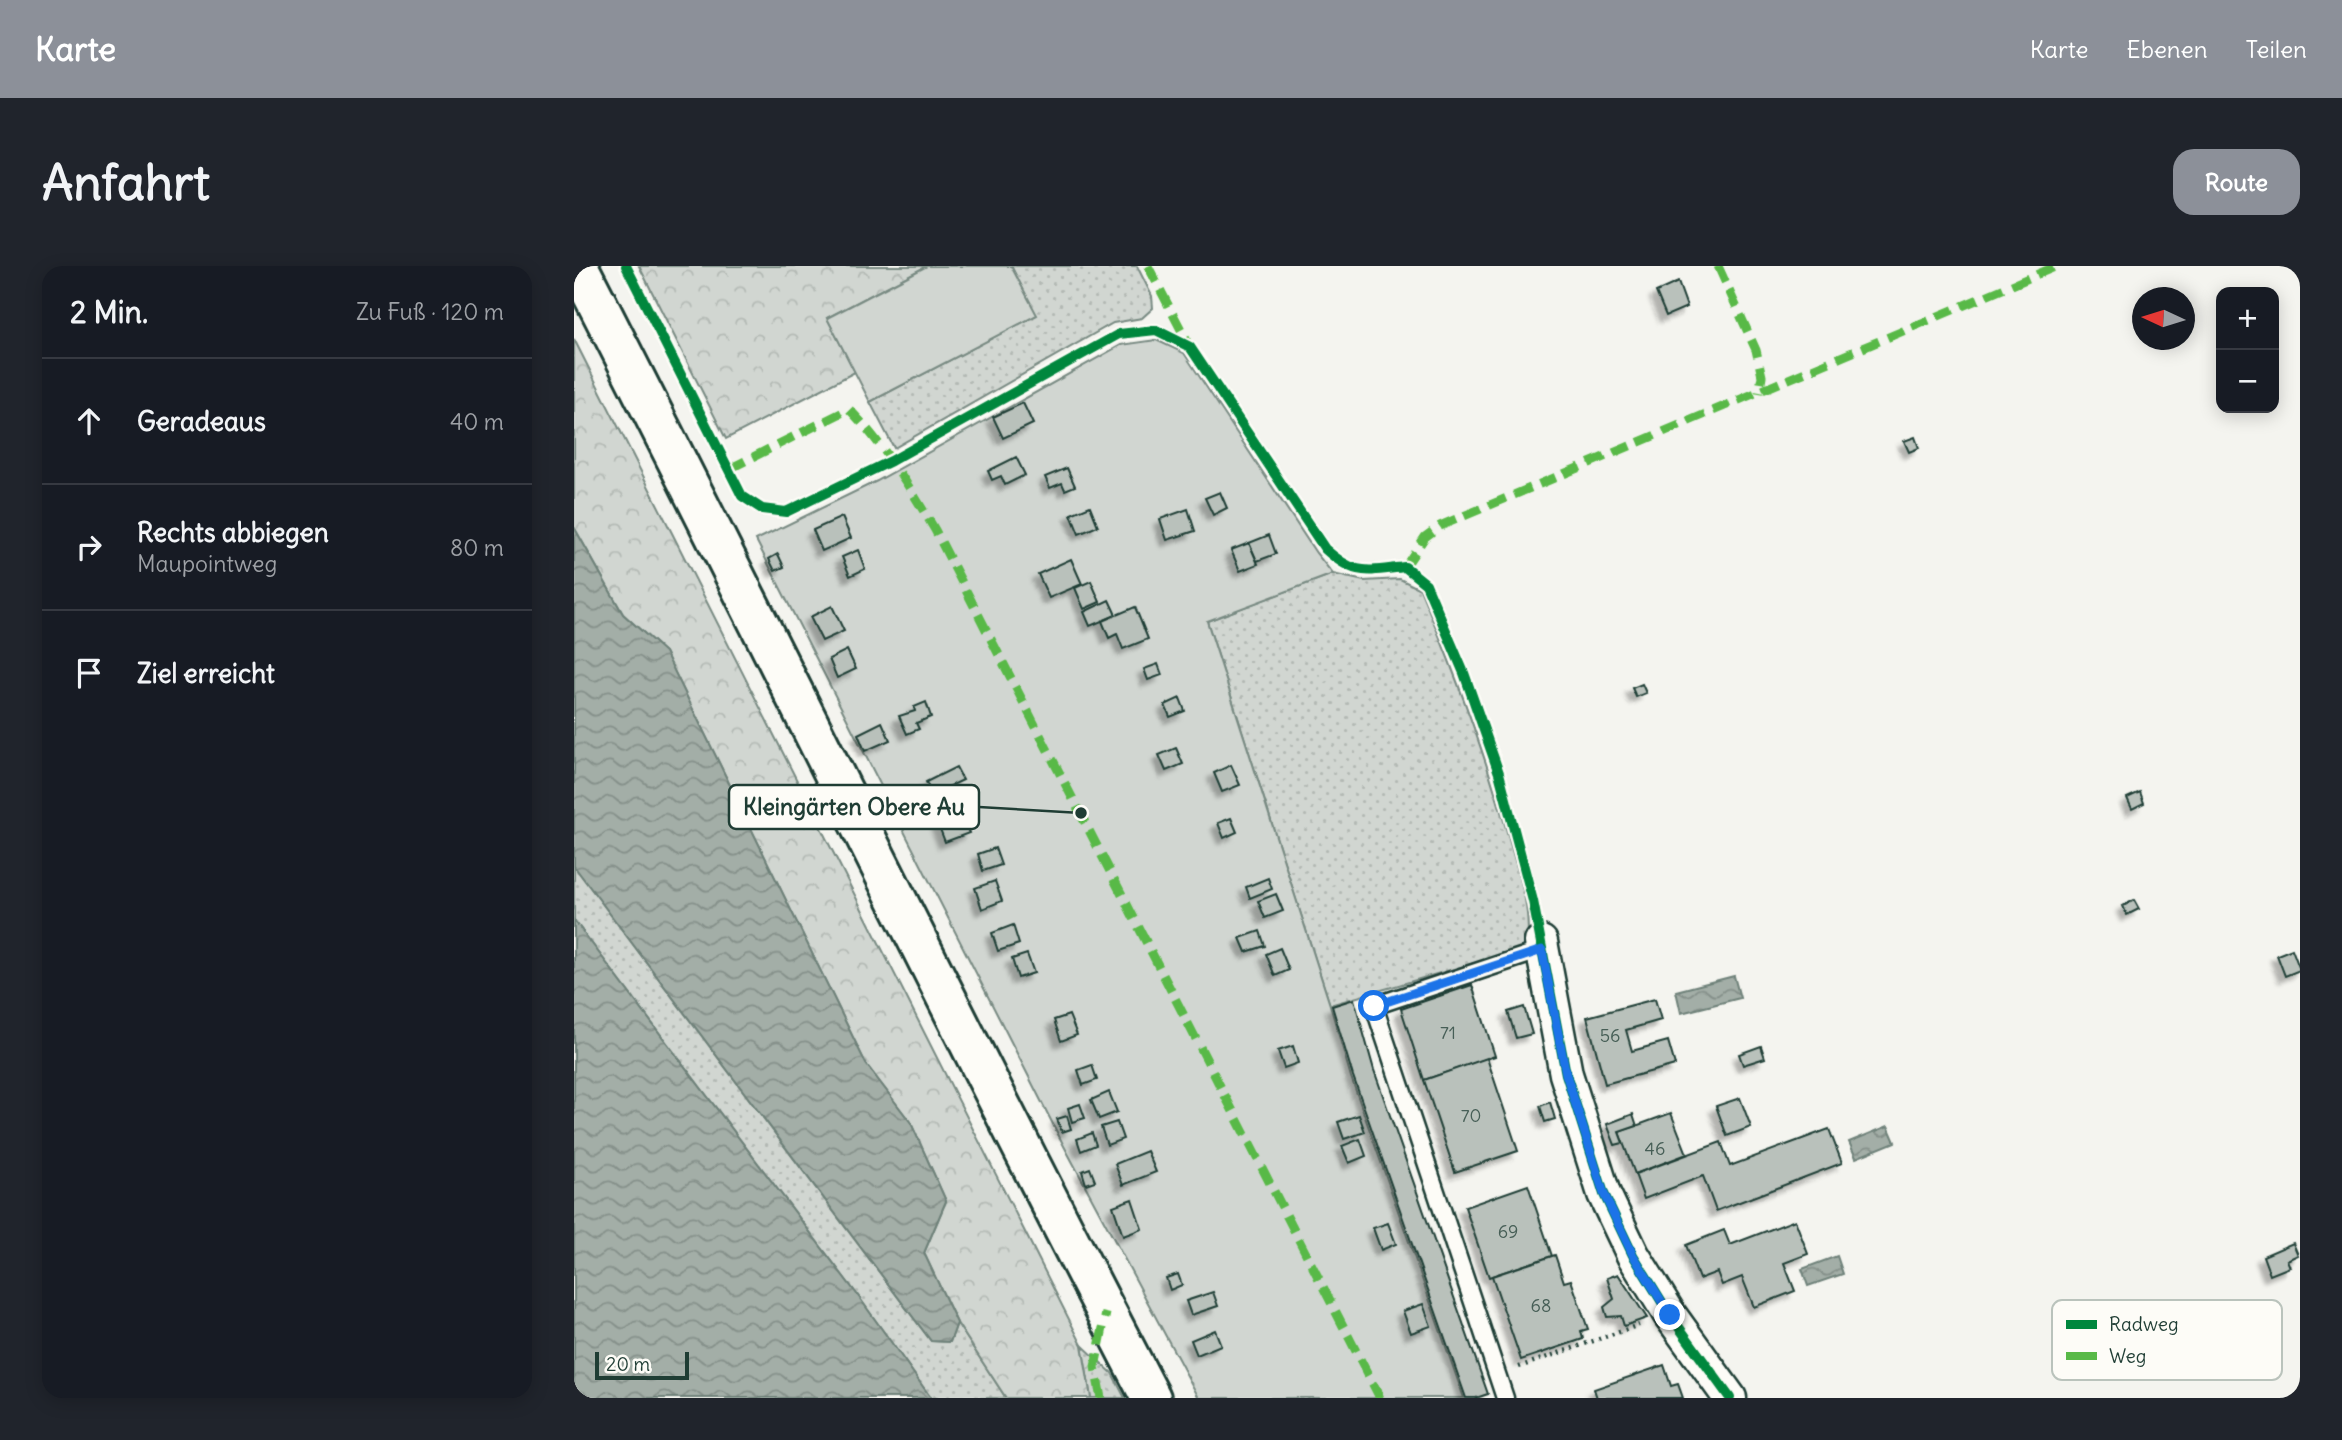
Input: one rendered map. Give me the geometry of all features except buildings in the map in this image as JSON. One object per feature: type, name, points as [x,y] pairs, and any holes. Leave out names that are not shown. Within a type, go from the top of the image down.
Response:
[{"type":"main road","points":[[578,266],[1150,1398]]},
{"type":"street","points":[[1542,946],[1566,1074],[1604,1194],[1633,1255],[1670,1315],[1730,1398]]},
{"type":"lane","points":[[1505,1398],[1374,1006],[1542,946]]},
{"type":"path","points":[[1496,1375],[1670,1315]]},
{"type":"green space","points":[[639,266],[927,266],[827,318],[855,372],[726,439]]},
{"type":"green space","points":[[927,266],[1011,266],[1037,315],[870,402],[827,318]]},
{"type":"green space","points":[[1011,266],[1137,266],[1152,296],[1153,308],[1142,318],[1113,323],[894,448],[870,402],[1036,315]]},
{"type":"green space","points":[[574,339],[1082,1345],[1091,1398],[1006,1398],[957,1323],[924,1253],[946,1201],[911,1123],[866,1064],[665,652],[623,614],[574,527]]},
{"type":"green space","points":[[1156,340],[1184,353],[1316,553],[1333,574],[1207,621],[1351,1077],[1464,1398],[1199,1398],[1064,1146],[756,540],[877,481],[1121,345]]},
{"type":"green space","points":[[1333,574],[1364,581],[1400,579],[1420,589],[1458,683],[1501,810],[1524,895],[1528,935],[1526,948],[1330,1005],[1207,621]]},
{"type":"green space","points":[[574,866],[931,1341],[950,1342],[957,1323],[1006,1398],[931,1398],[856,1293],[574,920]]},
{"type":"green space","points":[[1082,1345],[1112,1373],[1125,1398],[1091,1398]]},
{"type":"water","points":[[574,527],[623,614],[665,652],[866,1064],[911,1123],[946,1201],[924,1253],[957,1323],[950,1342],[931,1341],[574,866]]},
{"type":"water","points":[[574,920],[856,1293],[931,1398],[574,1398]]},
{"type":"water","points":[[1734,976],[1740,998],[1681,1013],[1676,991]]},
{"type":"water","points":[[1888,1126],[1895,1142],[1856,1158],[1849,1142]]},
{"type":"water","points":[[1837,1256],[1843,1274],[1808,1286],[1802,1269]]},
{"type":"marked path","points":[[1148,266],[1190,347]]},
{"type":"marked path","points":[[1718,266],[1756,350],[1762,376],[1759,393]]},
{"type":"marked path","points":[[1405,567],[1425,537],[1440,526],[2057,266]]},
{"type":"marked path","points":[[729,469],[849,409],[874,437],[935,530],[1380,1398]]},
{"type":"marked path","points":[[1101,1398],[1095,1367],[1106,1313]]},
{"type":"cycle path","points":[[626,266],[742,496],[762,509],[786,512],[891,461],[1119,334],[1156,330],[1190,347],[1325,549],[1345,564],[1362,570],[1405,567],[1426,584],[1464,673],[1499,773],[1533,901],[1566,1074],[1604,1194],[1633,1255],[1670,1315],[1730,1398]]},
{"type":"place","name":"Kleingärten Obere Au","points":[[1081,813]]},
{"type":"route","points":[[1374,1006],[1542,950],[1566,1074],[1604,1194],[1633,1255],[1670,1315]]}]
